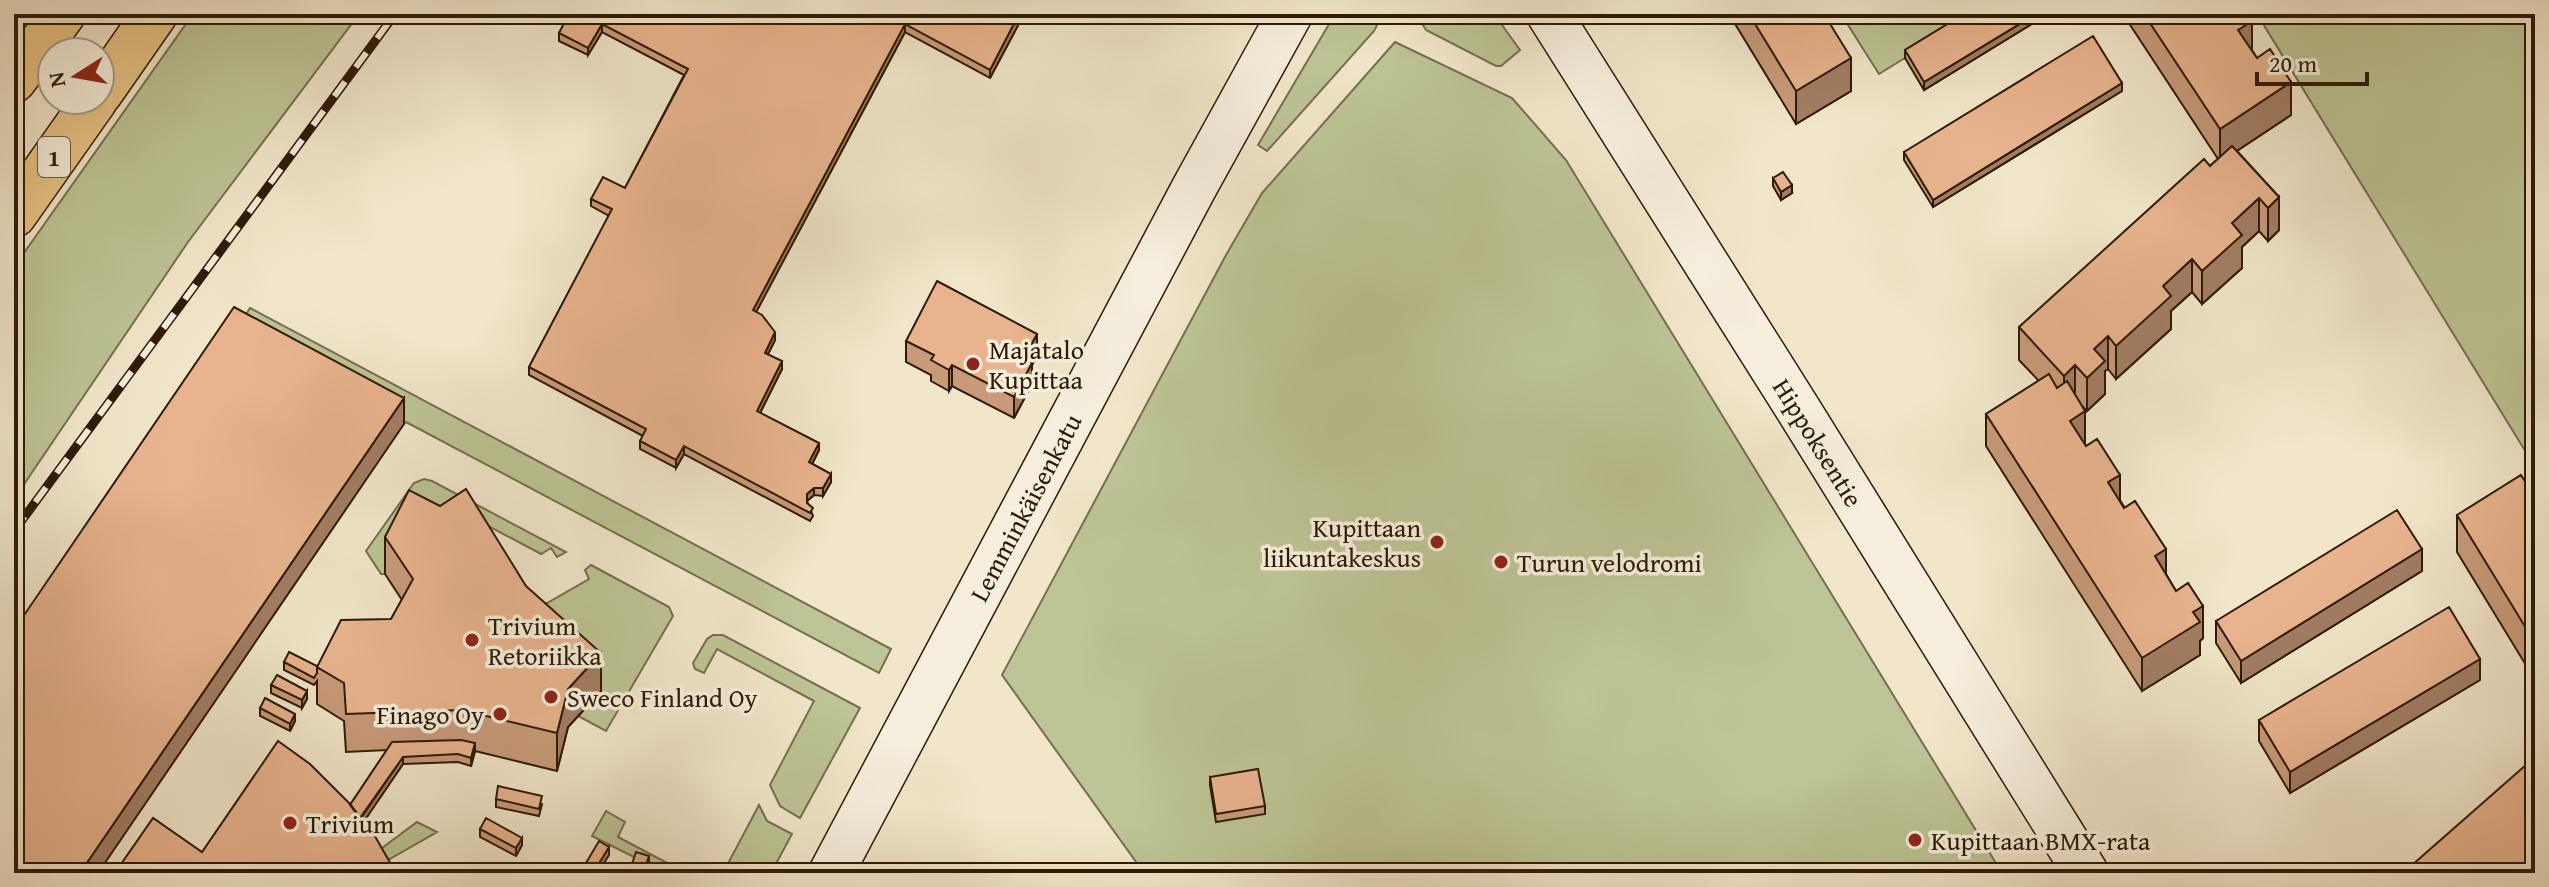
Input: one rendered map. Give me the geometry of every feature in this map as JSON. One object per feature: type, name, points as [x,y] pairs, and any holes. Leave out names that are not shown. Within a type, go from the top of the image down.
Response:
[{"type":"highway","points":[[14,80],[63,14]]},
{"type":"highway","points":[[116,70],[155,14]]},
{"type":"highway","name":"1","points":[[14,215],[84,116]]},
{"type":"street","name":"Lemminkäisenkatu","points":[[831,873],[1194,188],[1290,14]]},
{"type":"street","name":"Hippoksentie","points":[[1549,14],[2086,873]]},
{"type":"green space","points":[[193,14],[359,14],[188,242],[14,499],[14,267]]},
{"type":"green space","points":[[1335,14],[1383,14],[1374,31],[1267,151],[1258,145]]},
{"type":"green space","points":[[1416,14],[1494,14],[1520,50],[1501,66],[1496,66],[1426,30]]},
{"type":"green space","points":[[1841,14],[1976,14],[1879,74]]},
{"type":"green space","points":[[2257,14],[2535,14],[2535,467]]},
{"type":"green space","name":"Kupittaan liikuntakeskus","points":[[1395,42],[1512,98],[1566,160],[2002,873],[1144,873],[1002,675],[1262,193]]},
{"type":"green space","points":[[250,308],[891,649],[879,673],[234,333]]},
{"type":"green space","points":[[424,479],[566,552],[557,557],[551,548],[541,554],[477,520],[421,506],[385,574],[381,574],[366,551],[414,483]]},
{"type":"green space","points":[[591,565],[669,607],[673,616],[606,731],[578,716],[523,617],[589,579],[585,570]]},
{"type":"green space","points":[[713,635],[723,635],[860,708],[800,818],[780,806],[770,785],[814,701],[717,649],[704,673],[695,669],[693,663],[707,639]]},
{"type":"green space","points":[[759,805],[767,821],[792,834],[771,873],[723,873]]},
{"type":"green space","points":[[606,811],[625,822],[618,837],[686,873],[646,873],[648,864],[592,836]]},
{"type":"green space","points":[[417,822],[437,832],[388,860],[378,851]]},
{"type":"building","points":[[569,14],[1019,14],[990,70],[905,24],[753,310],[762,315],[775,332],[765,353],[782,361],[757,411],[819,443],[809,462],[831,474],[823,488],[814,488],[807,494],[807,503],[813,508],[810,513],[684,446],[676,460],[640,441],[646,429],[529,367],[612,209],[591,199],[603,177],[625,188],[688,69],[602,24],[588,48],[559,33]]},
{"type":"building","points":[[1749,14],[1824,14],[1851,58],[1796,91]]},
{"type":"building","points":[[1964,14],[2036,14],[1924,82],[1905,50]]},
{"type":"building","points":[[2144,14],[2247,14],[2252,21],[2238,30],[2257,58],[2270,49],[2291,82],[2220,129]]},
{"type":"building","points":[[2093,36],[2122,83],[1933,200],[1904,152]]},
{"type":"building","points":[[2232,146],[2279,197],[2268,208],[2259,198],[2232,223],[2242,235],[2202,271],[2192,259],[2163,286],[2171,296],[2116,346],[2108,336],[2094,349],[2105,361],[2087,378],[2075,365],[2064,376],[2019,327],[2204,159],[2210,166]]},
{"type":"building","points":[[1783,172],[1792,185],[1781,192],[1773,178]]},
{"type":"building","points":[[937,281],[1037,334],[1024,358],[1032,363],[1014,397],[952,365],[949,370],[931,360],[934,355],[906,341]]},
{"type":"building","points":[[234,307],[404,398],[80,873],[14,873],[14,630]]},
{"type":"building","points":[[2049,374],[2057,388],[2067,381],[2085,411],[2070,421],[2086,446],[2097,439],[2120,475],[2108,482],[2124,508],[2135,501],[2166,549],[2155,556],[2176,591],[2188,583],[2203,606],[2193,612],[2200,622],[2142,658],[1986,414]]},
{"type":"building","points":[[2521,475],[2535,498],[2535,643],[2457,515]]},
{"type":"building","name":"Trivium Retoriikka","points":[[466,489],[526,586],[601,653],[568,689],[557,733],[461,710],[346,714],[344,683],[317,667],[341,620],[391,619],[413,579],[385,537],[409,490],[440,506]]},
{"type":"building","points":[[2397,510],[2422,549],[2241,661],[2216,621]]},
{"type":"building","points":[[2449,607],[2480,659],[2290,772],[2259,720]]},
{"type":"building","points":[[289,652],[317,666],[314,678],[284,662]]},
{"type":"building","points":[[277,675],[307,691],[302,700],[271,685]]},
{"type":"building","points":[[265,698],[295,714],[290,724],[260,708]]},
{"type":"building","points":[[461,740],[475,743],[471,758],[458,754],[403,757],[360,818],[350,805],[392,742]]},
{"type":"building","points":[[278,741],[310,764],[350,804],[376,838],[396,873],[122,873],[117,870],[153,818],[202,852]]},
{"type":"building","points":[[2535,757],[2535,857],[2517,873],[2403,873]]},
{"type":"building","points":[[1258,769],[1265,806],[1216,814],[1210,777]]},
{"type":"building","points":[[498,786],[542,796],[539,809],[496,799]]},
{"type":"building","points":[[486,818],[522,838],[516,848],[480,829]]},
{"type":"building","points":[[599,841],[609,847],[593,873],[580,873]]},
{"type":"building","points":[[636,852],[649,856],[643,873],[629,873]]},
{"type":"railway","points":[[14,531],[395,14]]},
{"type":"place","name":"Majatalo Kupittaa","points":[[973,364]]},
{"type":"place","name":"Kupittaan liikuntakeskus","points":[[1437,542]]},
{"type":"place","name":"Turun velodromi","points":[[1501,562]]},
{"type":"place","name":"Trivium Retoriikka","points":[[472,640]]},
{"type":"place","name":"Sweco Finland Oy","points":[[551,697]]},
{"type":"place","name":"Finago Oy","points":[[500,714]]},
{"type":"place","name":"Trivium","points":[[290,823]]},
{"type":"place","name":"Kupittaan BMX-rata","points":[[1915,840]]}]
